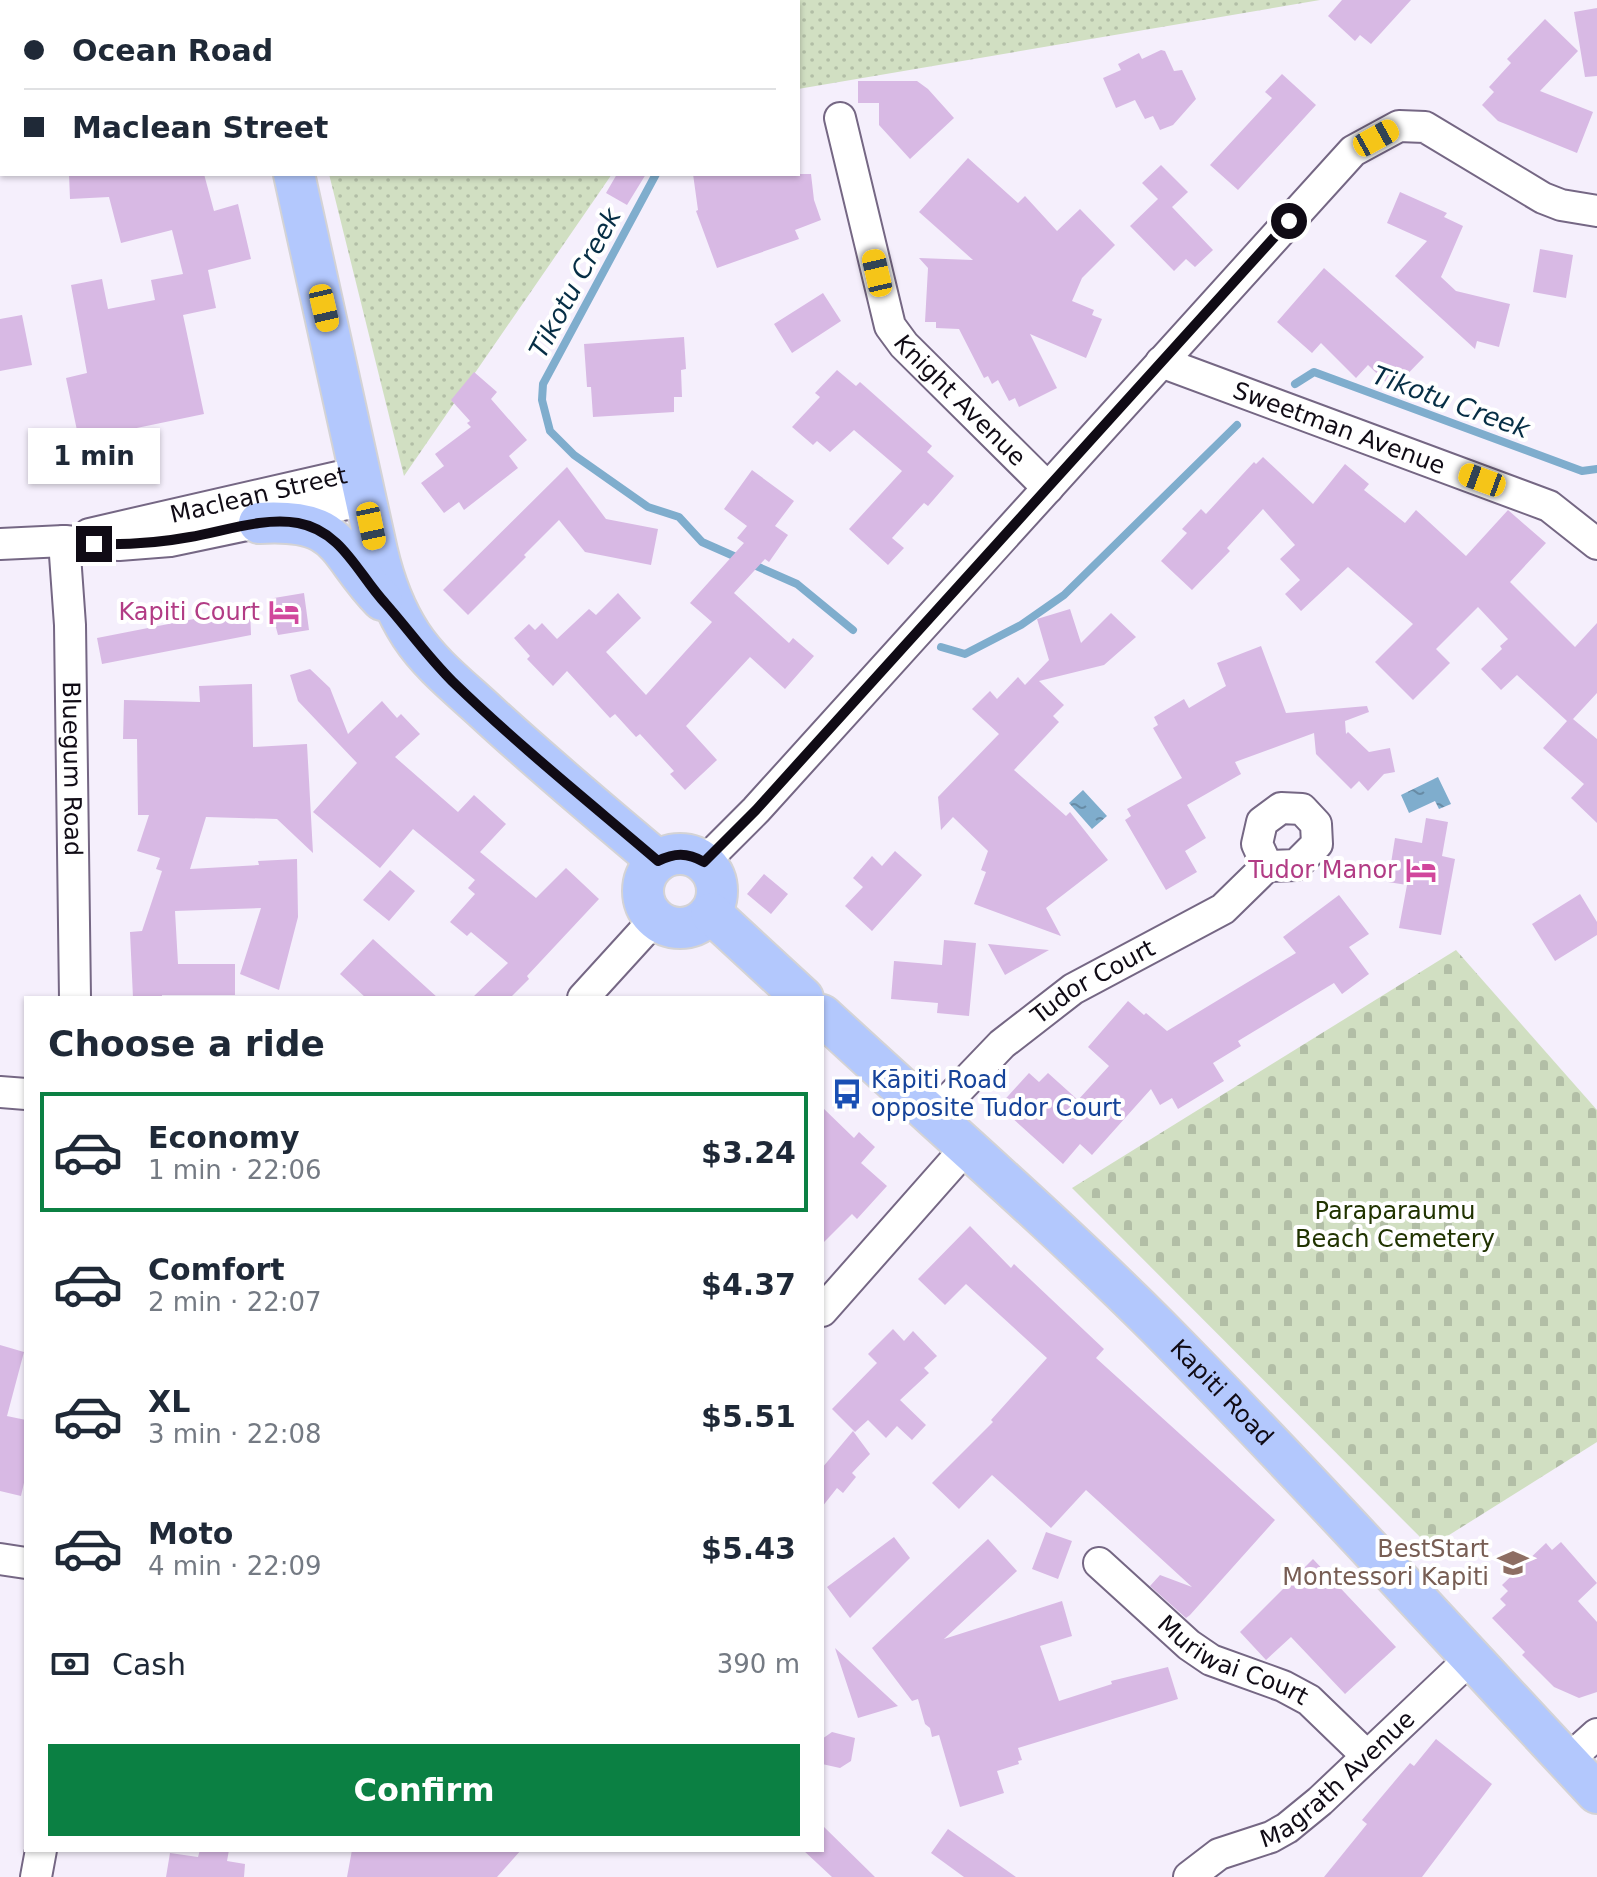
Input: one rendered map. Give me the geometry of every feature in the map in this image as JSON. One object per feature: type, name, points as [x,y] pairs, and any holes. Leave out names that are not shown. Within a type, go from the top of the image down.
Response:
[{"type":"main road","points":[[294,176],[385,583],[402,620],[424,652],[454,682],[521,745],[658,861]]},
{"type":"main road","points":[[259,523],[298,523],[325,533],[342,548],[372,590],[402,620]]},
{"type":"main road","points":[[676,854],[695,857],[704,862],[716,880],[716,903],[711,913],[699,923],[685,928],[669,927],[655,919],[647,909],[643,897],[644,883],[658,861],[676,854]]},
{"type":"main road","points":[[711,913],[801,996]]},
{"type":"main road","name":"Kapiti Road","points":[[824,1017],[1157,1327],[1384,1563],[1597,1793]]},
{"type":"street","name":"Knight Avenue","points":[[840,118],[890,326],[904,345],[1048,488]]},
{"type":"street","points":[[704,862],[756,810],[1353,151],[1399,126],[1425,127],[1543,198],[1561,205],[1597,211]]},
{"type":"street","name":"Sweetman Avenue","points":[[1161,362],[1549,506],[1597,544]]},
{"type":"street","name":"Maclean Street","points":[[0,544],[64,541],[143,544],[183,539],[259,523],[362,486]]},
{"type":"street","name":"Maclean Street","points":[[64,541],[141,520],[362,486]]},
{"type":"street","name":"Bluegum Road","points":[[64,541],[70,625],[75,996]]},
{"type":"street","name":"Tudor Court","points":[[932,1117],[1002,1044],[1073,989],[1223,909],[1267,866]]},
{"type":"street","points":[[585,996],[655,919]]},
{"type":"street","points":[[0,1092],[24,1094]]},
{"type":"street","points":[[824,1309],[966,1148]]},
{"type":"street","points":[[0,1559],[24,1563]]},
{"type":"street","name":"Muriwai Court","points":[[1099,1563],[1189,1645],[1211,1660],[1283,1686],[1309,1700],[1367,1756]]},
{"type":"street","name":"Magrath Avenue","points":[[1189,1877],[1219,1854],[1287,1828],[1471,1658]]},
{"type":"street","points":[[1567,1761],[1597,1734]]},
{"type":"street","points":[[36,1877],[41,1852]]},
{"type":"green space","points":[[800,0],[1320,0],[800,89]]},
{"type":"green space","points":[[329,176],[611,176],[404,476]]},
{"type":"green space","name":"Paraparaumu Beach Cemetery","points":[[1456,950],[1597,1110],[1597,1442],[1430,1547],[1072,1188]]},
{"type":"water","points":[[1438,777],[1451,804],[1439,809],[1435,801],[1409,813],[1401,795]]},
{"type":"water","points":[[1083,790],[1107,816],[1092,829],[1069,803]]},
{"type":"building","points":[[1342,0],[1411,0],[1371,44],[1360,35],[1355,41],[1328,16]]},
{"type":"building","points":[[1597,8],[1597,76],[1585,77],[1574,12]]},
{"type":"building","points":[[1545,19],[1578,51],[1540,91],[1593,112],[1577,153],[1498,121],[1482,105],[1494,92],[1489,87],[1511,63],[1507,59]]},
{"type":"building","points":[[1165,51],[1174,71],[1182,70],[1196,99],[1173,125],[1160,130],[1153,116],[1145,119],[1135,100],[1116,108],[1103,78],[1121,70],[1118,64],[1139,53],[1142,59]]},
{"type":"building","points":[[1282,74],[1316,105],[1238,190],[1210,165],[1272,98],[1265,92]]},
{"type":"building","points":[[858,81],[917,81],[954,118],[910,159],[879,125],[879,103],[858,103]]},
{"type":"building","points":[[968,158],[1018,203],[1025,196],[1057,231],[1080,209],[1115,245],[1082,278],[1072,301],[1094,310],[1092,315],[1102,319],[1086,358],[1030,334],[1057,388],[1019,407],[1015,398],[1009,401],[998,380],[992,384],[988,376],[984,378],[959,329],[936,328],[936,322],[925,322],[928,268],[919,258],[973,260],[919,212]]},
{"type":"building","points":[[1161,165],[1188,192],[1172,207],[1213,250],[1195,267],[1186,259],[1174,271],[1130,226],[1158,199],[1142,183]]},
{"type":"building","points":[[811,174],[814,200],[821,220],[795,230],[799,239],[717,268],[698,210],[693,176]]},
{"type":"building","points":[[69,176],[205,176],[214,211],[238,204],[251,259],[208,270],[216,308],[183,315],[204,414],[79,440],[66,378],[87,373],[71,285],[102,279],[108,309],[155,300],[151,280],[183,274],[172,230],[121,243],[109,197],[70,199]]},
{"type":"building","points":[[616,176],[645,176],[627,205],[606,193]]},
{"type":"building","points":[[1400,192],[1447,213],[1444,217],[1463,226],[1441,277],[1456,291],[1510,304],[1499,347],[1477,341],[1475,349],[1395,276],[1427,241],[1387,223]]},
{"type":"building","points":[[1540,249],[1573,255],[1566,298],[1533,292]]},
{"type":"building","points":[[1324,268],[1424,357],[1393,389],[1368,365],[1356,378],[1321,343],[1312,353],[1277,322]]},
{"type":"building","points":[[823,293],[841,321],[792,353],[774,324]]},
{"type":"building","points":[[22,315],[32,365],[0,371],[0,319]]},
{"type":"building","points":[[684,337],[686,369],[681,370],[682,397],[674,397],[674,412],[593,417],[584,344]]},
{"type":"building","points":[[837,370],[856,386],[860,382],[932,446],[927,452],[954,476],[928,506],[924,503],[892,538],[904,548],[888,565],[849,529],[902,471],[854,430],[830,452],[817,441],[813,445],[792,427],[820,397],[815,393]]},
{"type":"building","points":[[474,372],[497,392],[491,399],[527,440],[509,456],[518,468],[464,510],[459,502],[444,513],[421,483],[444,466],[435,454],[471,427],[467,423],[470,421],[451,400]]},
{"type":"building","points":[[1263,457],[1313,504],[1345,464],[1369,484],[1364,490],[1405,523],[1416,510],[1466,556],[1508,510],[1546,543],[1510,582],[1575,647],[1597,623],[1597,693],[1573,719],[1597,739],[1597,823],[1571,798],[1584,784],[1543,748],[1567,721],[1517,675],[1501,690],[1481,669],[1508,639],[1478,607],[1436,649],[1450,663],[1413,700],[1375,662],[1413,624],[1348,567],[1301,611],[1285,594],[1300,580],[1280,559],[1295,545],[1263,509],[1227,548],[1230,551],[1192,590],[1161,561],[1187,533],[1182,529],[1201,509],[1206,514],[1254,462],[1256,464]]},
{"type":"building","points":[[567,467],[606,519],[658,529],[651,565],[585,552],[559,520],[468,615],[443,590]]},
{"type":"building","points":[[752,470],[794,501],[775,526],[788,535],[769,562],[765,559],[734,593],[789,643],[793,638],[814,656],[785,689],[750,657],[686,726],[717,760],[685,790],[670,774],[674,771],[640,734],[636,737],[615,714],[610,718],[567,671],[553,686],[527,659],[530,656],[514,638],[529,624],[535,630],[542,623],[557,639],[589,609],[596,615],[618,593],[641,618],[606,652],[646,695],[712,622],[690,603],[744,543],[737,538],[747,526],[724,509]]},
{"type":"building","points":[[304,593],[309,630],[278,635],[268,599]]},
{"type":"building","points":[[250,608],[251,635],[102,664],[97,638]]},
{"type":"building","points":[[1070,609],[1081,643],[1111,613],[1136,637],[1104,665],[1039,681],[1064,705],[1053,716],[1059,722],[1014,770],[1066,816],[1070,812],[1108,860],[1046,908],[1061,936],[974,904],[986,872],[981,870],[988,851],[953,817],[941,830],[938,797],[999,734],[972,709],[990,691],[997,699],[1018,677],[1025,685],[1049,660],[1037,619]]},
{"type":"building","points":[[1261,646],[1286,713],[1367,706],[1369,712],[1345,721],[1346,734],[1348,732],[1369,752],[1390,748],[1395,772],[1384,774],[1368,791],[1359,781],[1351,789],[1316,754],[1314,733],[1235,762],[1241,774],[1187,805],[1206,838],[1185,851],[1197,872],[1166,890],[1125,820],[1131,816],[1127,809],[1182,778],[1153,728],[1158,725],[1154,717],[1184,699],[1189,708],[1226,686],[1217,663]]},
{"type":"building","points":[[310,669],[330,688],[348,734],[382,701],[397,718],[401,714],[420,734],[395,757],[458,812],[474,795],[506,824],[480,852],[536,898],[566,868],[599,899],[512,996],[474,996],[508,963],[471,932],[467,936],[450,922],[475,894],[468,888],[475,880],[413,829],[380,868],[313,812],[357,763],[298,701],[290,675]]},
{"type":"building","points":[[252,684],[253,747],[307,744],[313,853],[277,819],[206,817],[190,869],[259,865],[258,861],[297,859],[298,917],[279,990],[240,974],[261,908],[175,911],[178,964],[235,964],[235,995],[133,996],[130,932],[142,931],[162,871],[156,869],[160,858],[137,851],[149,815],[138,815],[137,739],[123,739],[124,700],[200,702],[199,686]]},
{"type":"building","name":"Tudor Manor","points":[[1426,818],[1448,822],[1442,856],[1455,859],[1441,935],[1399,928],[1407,885],[1388,882],[1395,838],[1422,843]]},
{"type":"building","points":[[895,851],[922,875],[872,931],[845,906],[863,887],[853,878],[872,856],[882,866]]},
{"type":"building","points":[[390,870],[415,891],[389,921],[363,900]]},
{"type":"building","points":[[764,874],[788,894],[771,914],[747,894]]},
{"type":"building","points":[[1580,894],[1597,922],[1597,935],[1555,961],[1532,924]]},
{"type":"building","points":[[1339,895],[1369,934],[1349,947],[1369,974],[1342,994],[1334,983],[1238,1041],[1241,1046],[1213,1063],[1224,1081],[1178,1109],[1172,1098],[1160,1105],[1151,1089],[1092,1155],[1080,1144],[1063,1164],[999,1106],[1029,1073],[1039,1082],[1048,1073],[1078,1100],[1109,1066],[1088,1047],[1128,1001],[1167,1031],[1296,953],[1283,937]]},
{"type":"building","points":[[373,939],[436,996],[364,996],[340,974]]},
{"type":"building","points":[[944,940],[976,943],[969,1016],[937,1013],[938,1003],[891,999],[894,961],[942,965]]},
{"type":"building","points":[[988,944],[1049,950],[1005,975]]},
{"type":"building","points":[[824,1109],[854,1138],[859,1132],[875,1147],[861,1163],[887,1186],[857,1219],[852,1214],[824,1242]]},
{"type":"building","points":[[970,1226],[1011,1268],[1014,1264],[1104,1349],[1096,1358],[1275,1520],[1186,1618],[1150,1586],[1160,1575],[1192,1587],[1086,1490],[1051,1528],[992,1475],[959,1509],[932,1483],[993,1422],[991,1420],[1047,1358],[966,1284],[945,1305],[918,1279]]},
{"type":"building","points":[[893,1329],[904,1341],[913,1331],[937,1356],[924,1368],[929,1373],[900,1400],[926,1425],[912,1440],[897,1426],[886,1438],[868,1420],[855,1432],[832,1409],[877,1363],[868,1354]]},
{"type":"building","points":[[0,1345],[24,1352],[7,1416],[2,1415],[24,1420],[24,1483],[21,1496],[0,1491]]},
{"type":"building","points":[[853,1431],[870,1454],[852,1473],[856,1477],[843,1493],[837,1488],[824,1504],[824,1466]]},
{"type":"building","points":[[1046,1532],[1072,1541],[1058,1579],[1032,1569]]},
{"type":"building","points":[[894,1537],[910,1558],[850,1618],[827,1587]]},
{"type":"building","points":[[988,1539],[1017,1571],[944,1639],[1062,1601],[1072,1636],[1040,1646],[1059,1701],[1112,1684],[1111,1681],[1168,1667],[1178,1699],[1018,1748],[1022,1760],[1018,1761],[1019,1764],[997,1771],[1004,1793],[960,1807],[939,1735],[932,1737],[918,1699],[912,1701],[872,1648]]},
{"type":"building","points":[[1561,1542],[1597,1583],[1578,1601],[1597,1622],[1597,1692],[1579,1698],[1554,1687],[1522,1655],[1525,1652],[1492,1618],[1506,1605],[1500,1599],[1508,1591],[1502,1585],[1546,1543],[1552,1550]]},
{"type":"building","points":[[1313,1559],[1396,1647],[1345,1694],[1291,1637],[1266,1660],[1240,1632]]},
{"type":"building","points":[[835,1648],[898,1706],[858,1718]]},
{"type":"building","points":[[832,1732],[855,1738],[851,1761],[840,1768],[824,1764],[824,1738]]},
{"type":"building","points":[[1436,1739],[1492,1784],[1422,1877],[1324,1877],[1367,1824],[1362,1820],[1410,1763],[1414,1766]]},
{"type":"building","points":[[824,1827],[875,1877],[832,1877],[805,1852],[824,1852]]},
{"type":"building","points":[[948,1829],[1016,1877],[964,1877],[931,1853]]},
{"type":"building","points":[[199,1852],[229,1852],[227,1861],[245,1864],[244,1877],[166,1877],[170,1853],[198,1857]]},
{"type":"building","points":[[352,1852],[519,1852],[497,1877],[347,1877]]},
{"type":"waterway","name":"Tikotu Creek","points":[[655,176],[543,384],[542,400],[550,431],[574,455],[648,507],[679,517],[702,542],[797,584],[853,630]]},
{"type":"waterway","name":"Tikotu Creek","points":[[1295,384],[1314,372],[1582,471],[1597,469]]},
{"type":"waterway","name":"Tikotu Creek","points":[[941,647],[965,654],[1021,625],[1064,595],[1237,425]]},
{"type":"place","name":"Kapiti Court","points":[[284,612]]},
{"type":"place","name":"Tudor Manor","points":[[1421,870]]},
{"type":"place","name":"Kāpiti Road opposite Tudor Court","points":[[847,1094]]},
{"type":"place","name":"BestStart Montessori Kapiti","points":[[1513,1563]]},
{"type":"route","points":[[94,544],[170,541],[273,522],[298,523],[325,533],[349,556],[372,590],[402,620],[424,652],[521,745],[658,861],[676,854],[686,854],[704,862],[756,810],[1289,221]]}]
